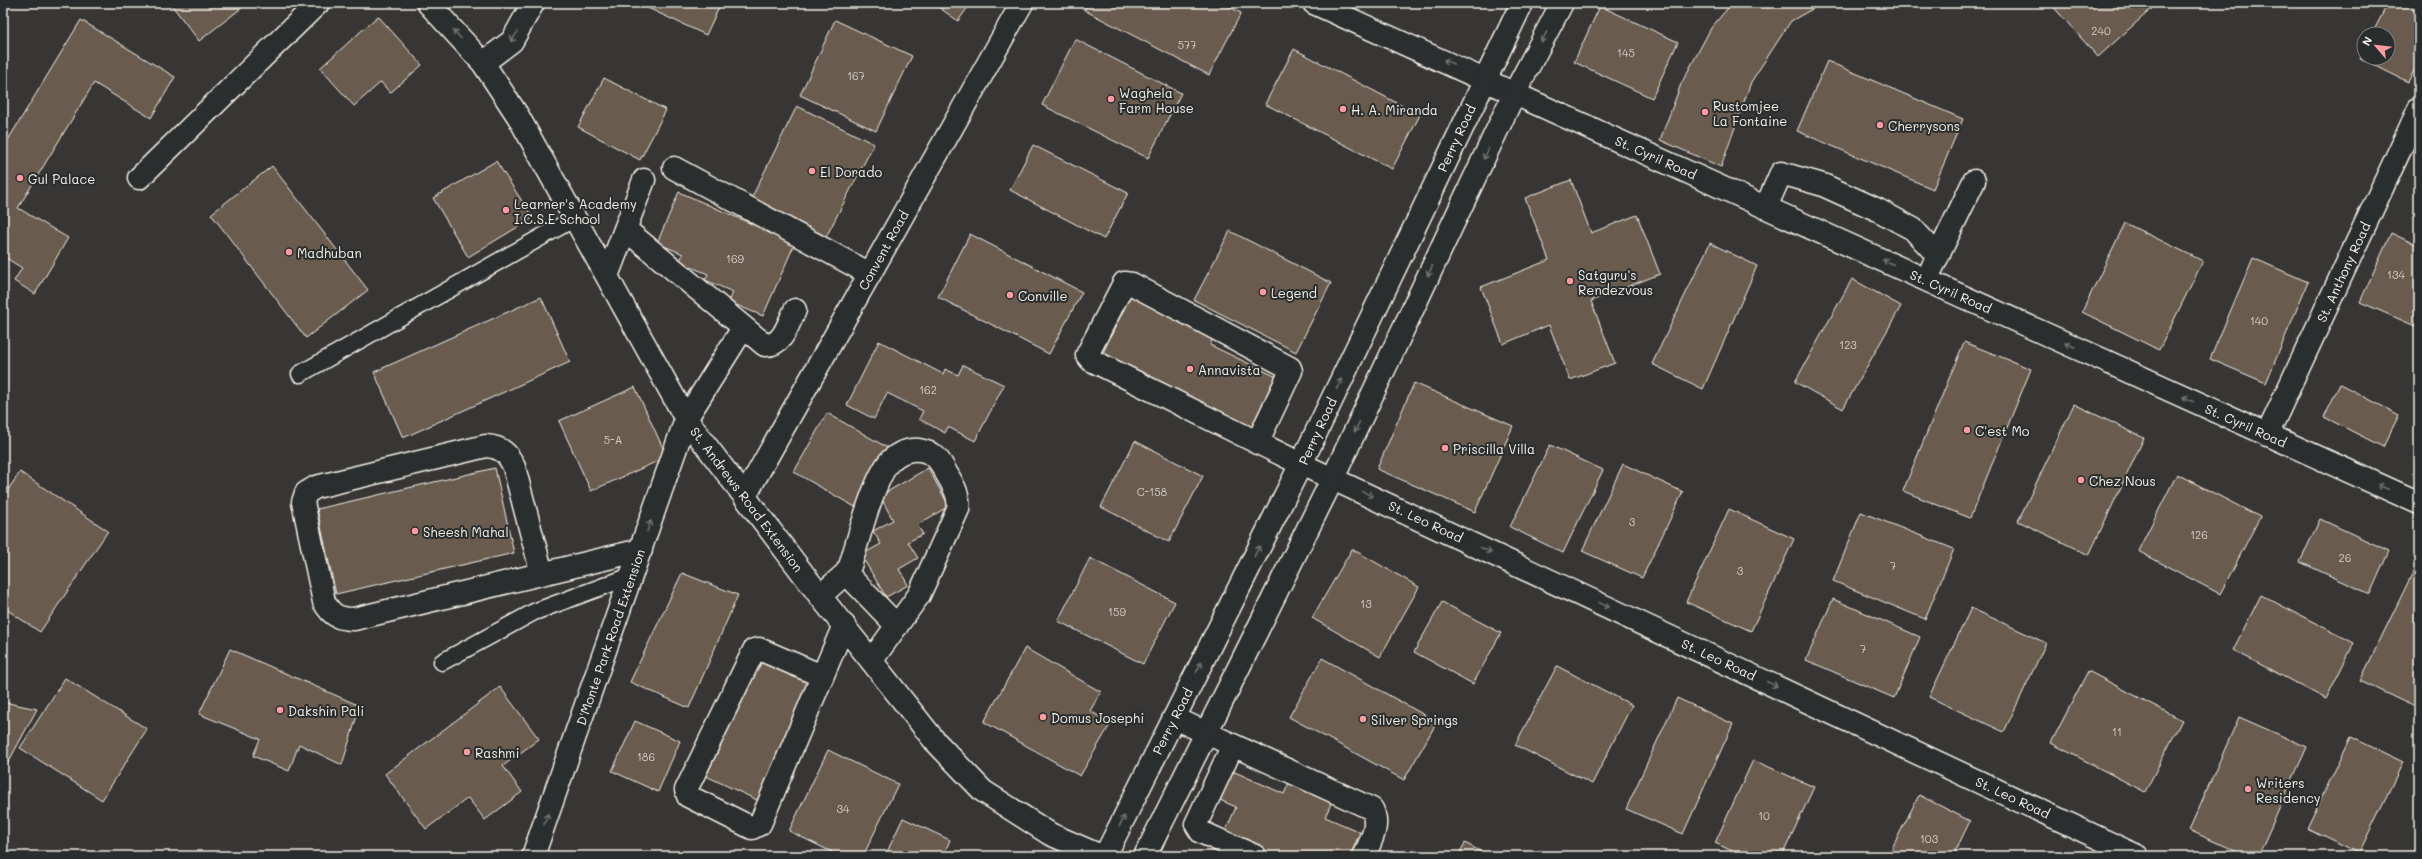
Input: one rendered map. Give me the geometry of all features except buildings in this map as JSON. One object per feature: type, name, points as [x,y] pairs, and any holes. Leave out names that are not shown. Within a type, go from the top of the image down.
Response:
[{"type":"street","points":[[139,178],[318,3]]},
{"type":"street","name":"St. Andrews Road Extension","points":[[428,3],[483,63],[518,116],[686,419],[820,596],[934,740],[983,791],[1050,834],[1101,856]]},
{"type":"street","points":[[483,63],[512,41],[533,3]]},
{"type":"street","name":"Convent Road","points":[[745,496],[1022,3]]},
{"type":"street","name":"St. Cyril Road","points":[[1314,3],[1515,92],[2419,503]]},
{"type":"street","name":"Perry Road","points":[[1105,856],[1301,464],[1484,78],[1522,3]]},
{"type":"street","points":[[1145,856],[1333,478],[1515,92],[1562,3]]},
{"type":"street","name":"St. Anthony Road","points":[[2267,435],[2419,109]]},
{"type":"street","points":[[674,168],[870,274]]},
{"type":"street","points":[[1766,207],[1781,173],[1823,185],[1878,210],[1913,229],[1938,256]]},
{"type":"street","points":[[607,276],[644,180]]},
{"type":"street","points":[[1927,280],[1974,181]]},
{"type":"street","points":[[625,229],[765,345],[773,345],[779,341],[795,310]]},
{"type":"street","name":"St. Leo Road","points":[[1257,443],[1291,371],[1290,368],[1132,284],[1124,283],[1089,352],[1088,358],[1257,443],[1301,464],[2137,856]]},
{"type":"street","name":"D'Monte Park Road Extension","points":[[533,856],[686,419],[743,328]]},
{"type":"street","points":[[542,574],[514,467],[510,456],[498,447],[478,448],[316,487],[306,493],[303,502],[324,602],[330,612],[340,619],[354,619],[542,574],[641,550]]},
{"type":"street","points":[[820,596],[846,573],[879,481],[890,461],[903,452],[913,450],[933,454],[938,459],[960,502],[919,595],[872,660]]},
{"type":"street","points":[[846,573],[897,626]]},
{"type":"street","points":[[822,676],[759,649],[754,650],[686,790],[688,796],[752,828],[760,824],[844,626]]},
{"type":"street","points":[[1174,718],[1372,809],[1376,817],[1376,826],[1364,856]]},
{"type":"street","points":[[1233,745],[1196,824],[1201,832],[1255,856]]},
{"type":"lane","points":[[300,374],[575,218]]},
{"type":"lane","points":[[442,662],[534,612],[631,576]]},
{"type":"place","name":"Waghela Farm House","points":[[1111,99]]},
{"type":"place","name":"H. A. Miranda","points":[[1343,109]]},
{"type":"place","name":"Rustomjee La Fontaine","points":[[1705,112]]},
{"type":"place","name":"Cherrysons","points":[[1880,125]]},
{"type":"place","name":"El Dorado","points":[[812,171]]},
{"type":"place","name":"Gul Palace","points":[[20,178]]},
{"type":"place","name":"Learner's Academy I.C.S.E School","points":[[506,210]]},
{"type":"place","name":"Madhuban","points":[[289,252]]},
{"type":"place","name":"Satguru's Rendezvous","points":[[1570,281]]},
{"type":"place","name":"Legend","points":[[1263,292]]},
{"type":"place","name":"Conville","points":[[1010,295]]},
{"type":"place","name":"Annavista","points":[[1190,369]]},
{"type":"place","name":"C'est Mo","points":[[1967,430]]},
{"type":"place","name":"Priscilla Villa","points":[[1445,448]]},
{"type":"place","name":"Chez Nous","points":[[2081,480]]},
{"type":"place","name":"Sheesh Mahal","points":[[415,531]]},
{"type":"place","name":"Dakshin Pali","points":[[280,710]]},
{"type":"place","name":"Domus Josephi","points":[[1043,717]]},
{"type":"place","name":"Silver Springs","points":[[1363,719]]},
{"type":"place","name":"Rashmi","points":[[467,752]]},
{"type":"place","name":"Writers Residency","points":[[2248,789]]}]
